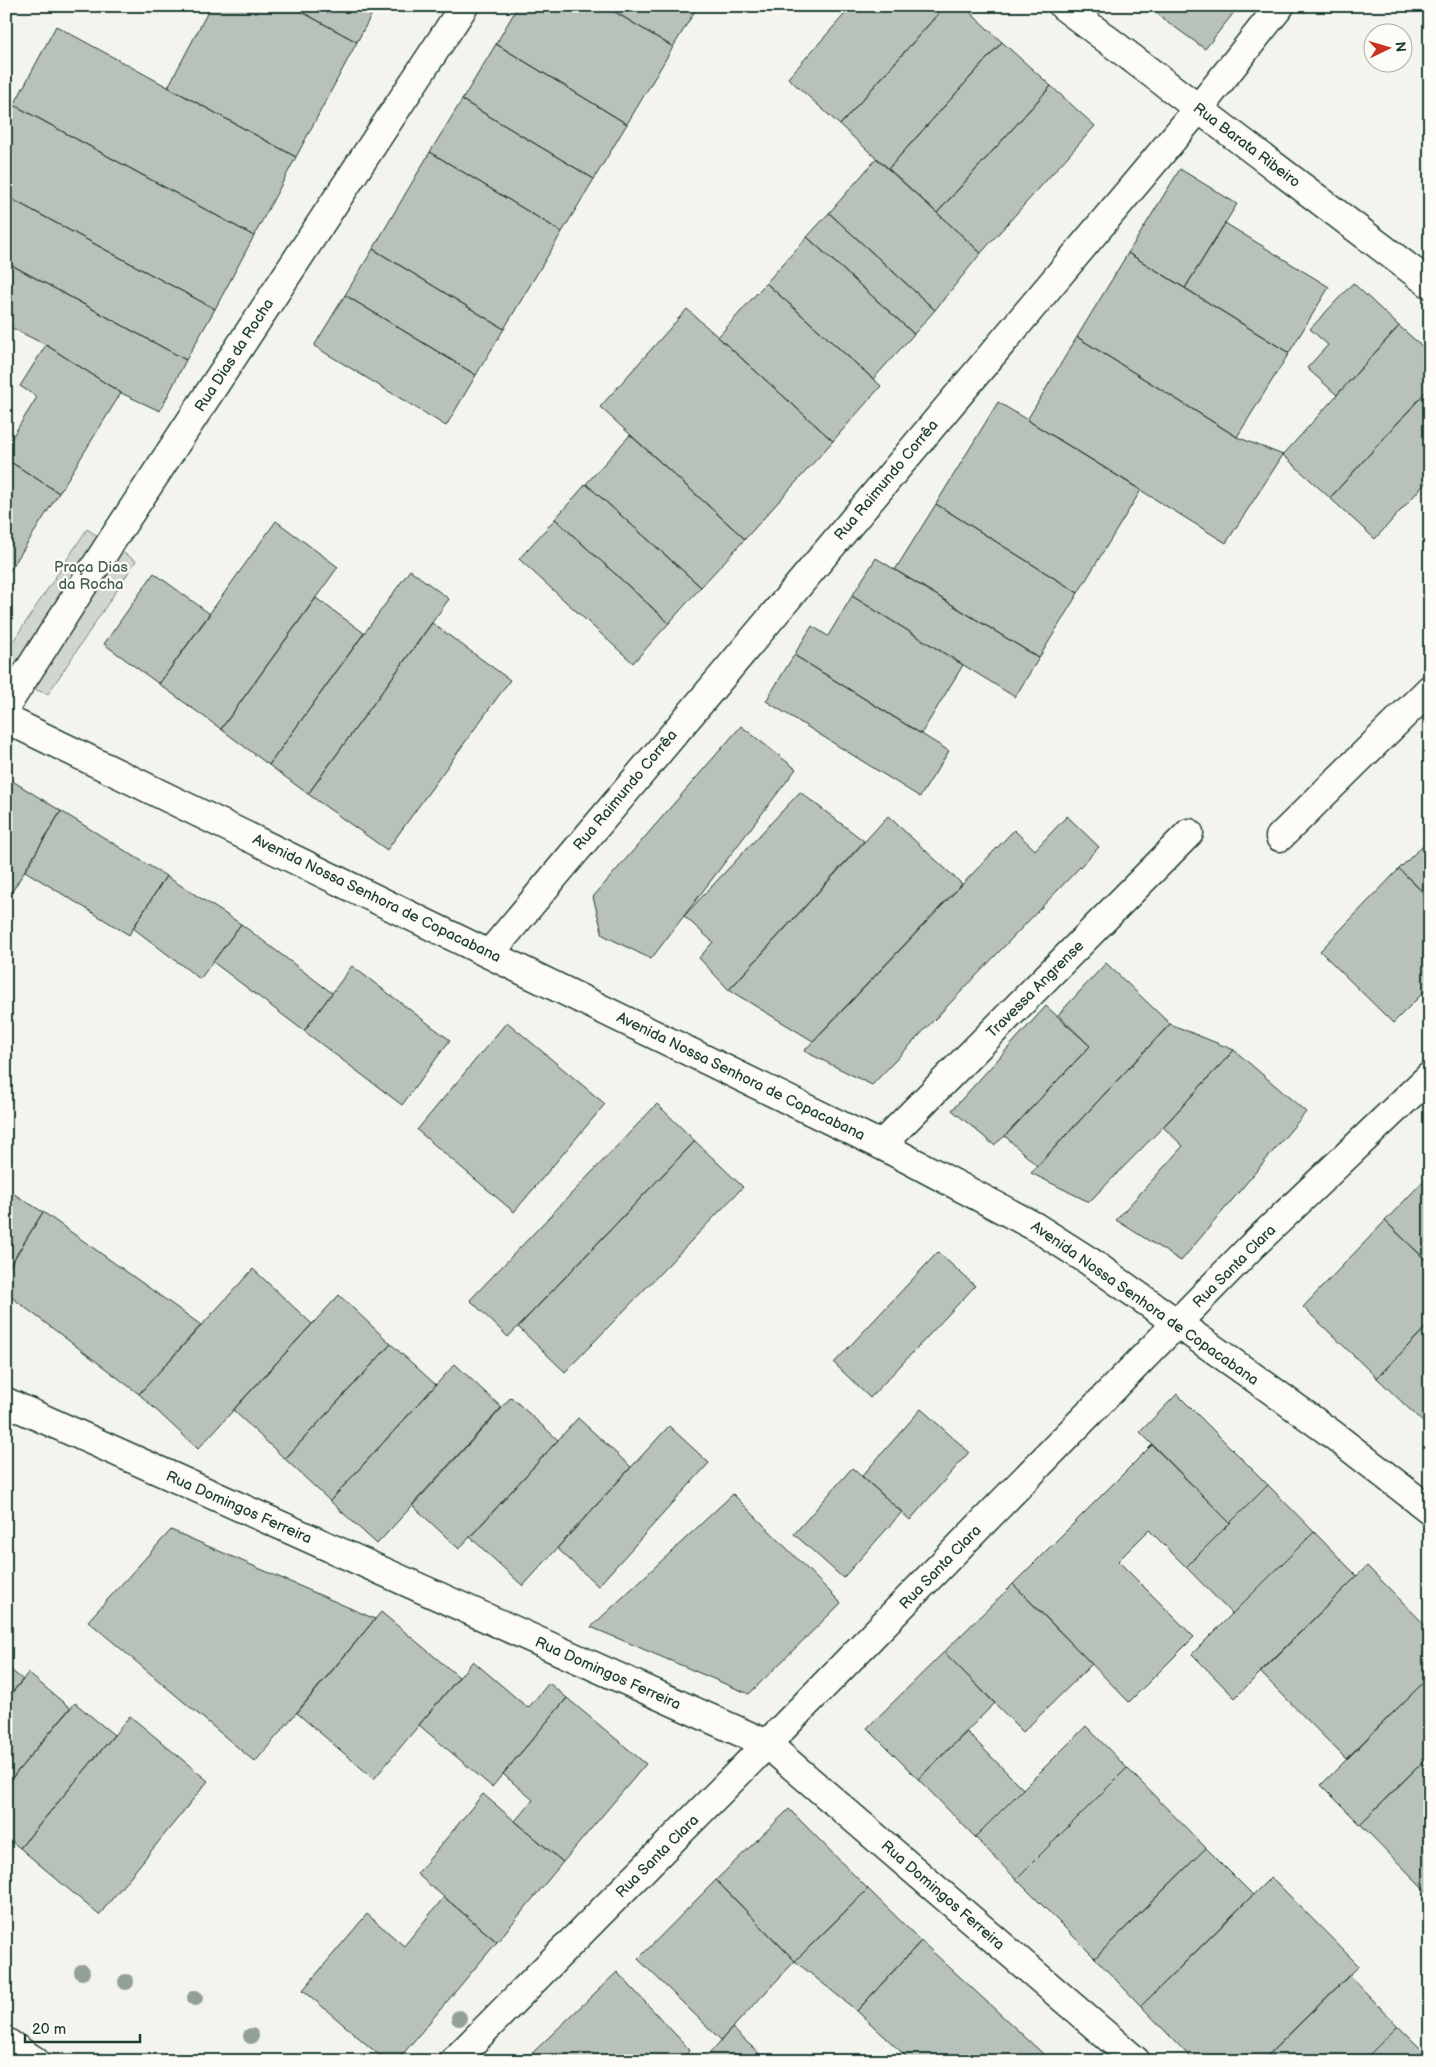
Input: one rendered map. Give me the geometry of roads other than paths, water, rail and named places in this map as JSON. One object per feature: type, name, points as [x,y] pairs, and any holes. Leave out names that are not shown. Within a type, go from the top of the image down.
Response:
[{"type":"main road","name":"Rua Dias da Rocha","points":[[6,706],[109,545],[464,6]]},
{"type":"main road","name":"Rua Barata Ribeiro","points":[[1063,6],[1430,284]]},
{"type":"main road","name":"Rua Raimundo Corrêa","points":[[490,953],[1199,108],[1280,6]]},
{"type":"main road","points":[[1280,837],[1430,690]]},
{"type":"main road","name":"Avenida Nossa Senhora de Copacabana","points":[[6,719],[881,1145],[1034,1226],[1089,1261],[1178,1323],[1332,1434],[1430,1510]]},
{"type":"main road","name":"Travessa Angrense","points":[[881,1145],[1189,833]]},
{"type":"main road","name":"Rua Santa Clara","points":[[454,2061],[767,1744],[1252,1246],[1430,1076]]},
{"type":"main road","name":"Rua Domingos Ferreira","points":[[6,1402],[767,1744],[1136,2061]]},
{"type":"main road","points":[[6,2042],[35,2061]]},
{"type":"park label","name":"Praça Dias da Rocha","points":[[91,576]]}]
